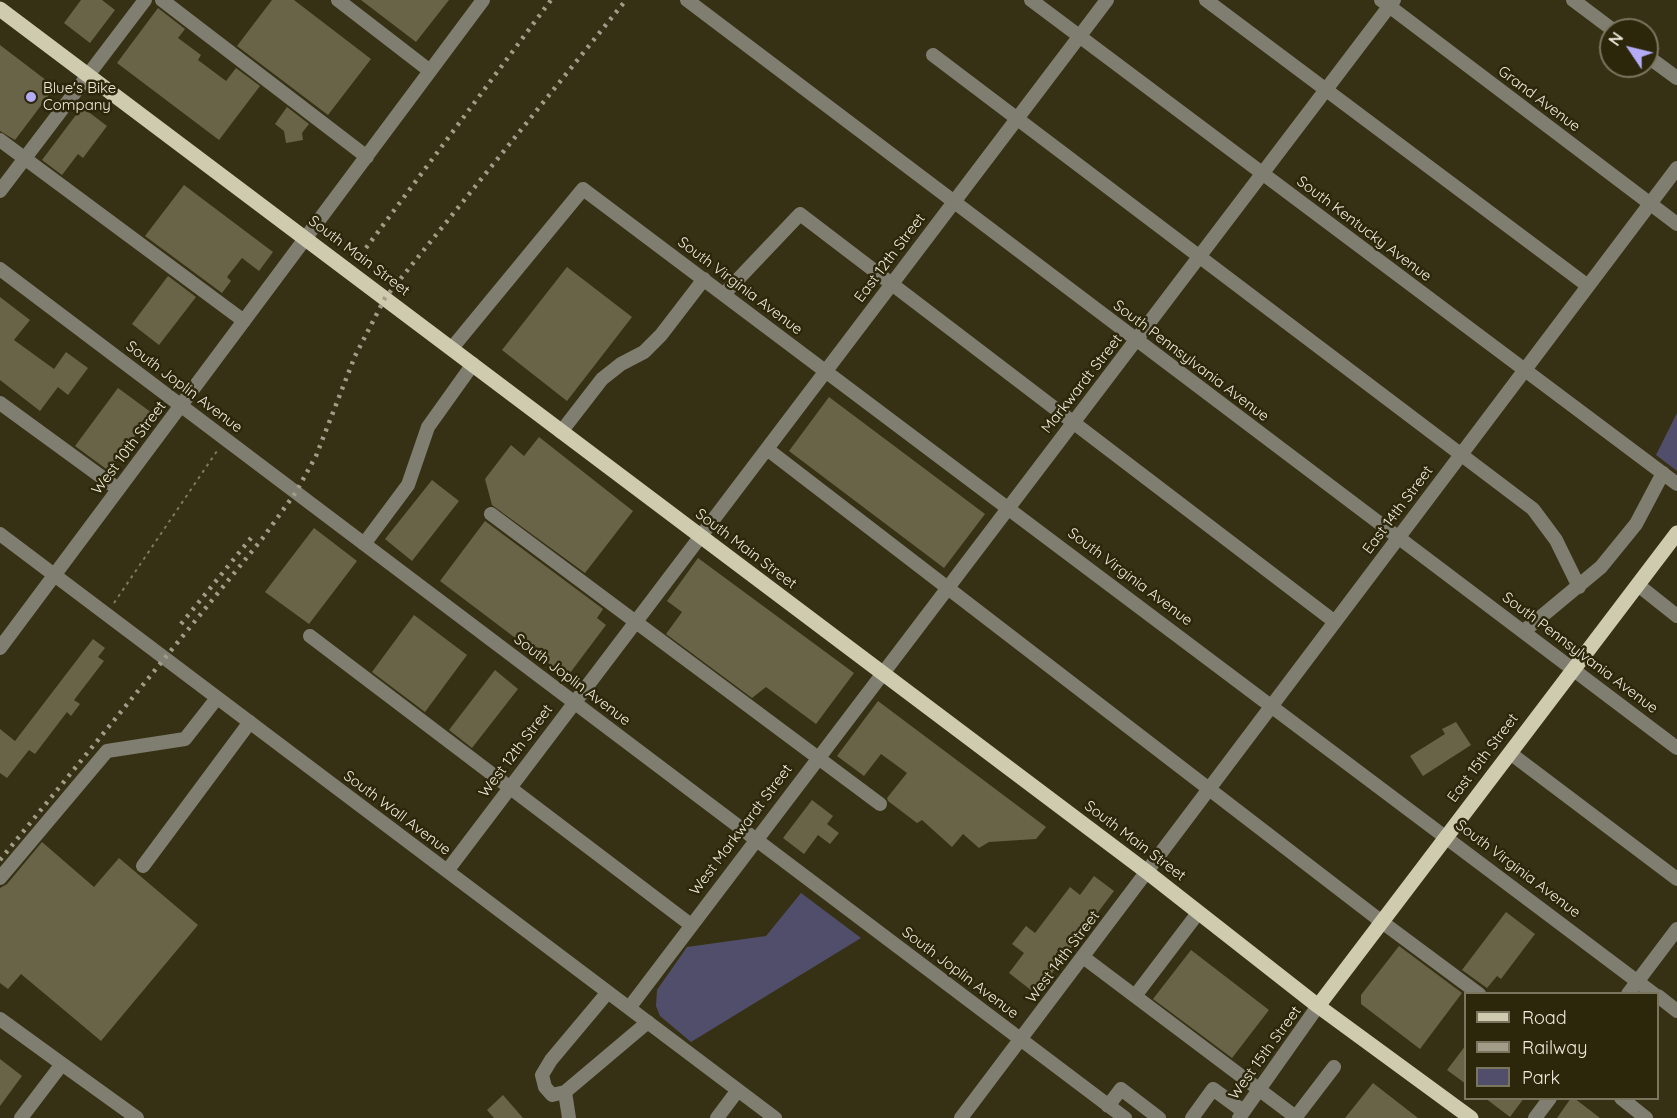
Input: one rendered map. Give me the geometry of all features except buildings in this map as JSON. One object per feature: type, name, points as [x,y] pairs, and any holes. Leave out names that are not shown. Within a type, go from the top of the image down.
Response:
[{"type":"main road","name":"South Main Street","points":[[0,9],[1147,872],[1318,1006],[1472,1118]]},
{"type":"main road","name":"East 15th Street","points":[[1318,1006],[1677,533]]},
{"type":"street","points":[[0,191],[145,0]]},
{"type":"street","points":[[162,0],[367,157]]},
{"type":"street","points":[[338,0],[430,70]]},
{"type":"street","name":"West 10th Street","points":[[0,648],[483,0]]},
{"type":"street","name":"South Pennsylvania Avenue","points":[[687,0],[1677,747]]},
{"type":"street","name":"South Kentucky Avenue","points":[[1031,0],[1677,484]]},
{"type":"street","name":"East 12th Street","points":[[700,537],[1107,0]]},
{"type":"street","points":[[1206,0],[1588,286]]},
{"type":"street","points":[[1573,0],[1599,20]]},
{"type":"street","name":"Markwardt Street","points":[[881,672],[1200,257],[1326,90],[1388,2]]},
{"type":"street","name":"Grand Avenue","points":[[1388,2],[1677,224]]},
{"type":"street","points":[[933,55],[1533,509],[1556,540],[1579,587]]},
{"type":"street","points":[[1659,65],[1677,78]]},
{"type":"street","points":[[0,140],[244,321]]},
{"type":"street","name":"East 14th Street","points":[[1147,872],[1677,168]]},
{"type":"street","name":"South Virginia Avenue","points":[[452,348],[583,189],[1009,506],[1652,992]]},
{"type":"street","points":[[724,294],[800,214],[1335,622]]},
{"type":"street","name":"South Joplin Avenue","points":[[0,269],[1125,1118]]},
{"type":"street","points":[[561,432],[602,379],[621,364],[644,352],[661,335],[704,279]]},
{"type":"street","points":[[364,544],[408,485],[429,427],[472,364]]},
{"type":"street","points":[[0,403],[118,489]]},
{"type":"street","points":[[767,449],[1382,922],[1478,992]]},
{"type":"street","points":[[1524,631],[1601,567],[1636,524],[1663,473]]},
{"type":"street","points":[[491,514],[634,623],[880,804]]},
{"type":"street","name":"South Wall Avenue","points":[[0,534],[775,1118]]},
{"type":"street","name":"West 12th Street","points":[[447,871],[700,537]]},
{"type":"street","points":[[1638,585],[1677,616]]},
{"type":"street","points":[[310,636],[691,925]]},
{"type":"street","name":"West Markwardt Street","points":[[629,1008],[881,672]]},
{"type":"street","points":[[0,878],[107,751],[184,739],[217,698]]},
{"type":"street","points":[[143,866],[249,722]]},
{"type":"street","points":[[1510,753],[1677,879]]},
{"type":"street","name":"West 14th Street","points":[[962,1118],[1147,872]]},
{"type":"street","points":[[1135,996],[1198,913]]},
{"type":"street","points":[[1629,992],[1677,929]]},
{"type":"street","points":[[1083,957],[1296,1118],[1334,1067]]},
{"type":"street","points":[[608,992],[551,1060],[542,1075],[545,1087],[552,1095],[565,1092],[648,1022]]},
{"type":"street","name":"South Virginia Avenue","points":[[1659,997],[1677,1011]]},
{"type":"street","name":"West 15th Street","points":[[1241,1115],[1318,1006]]},
{"type":"street","points":[[0,1019],[136,1118]]},
{"type":"street","points":[[21,1118],[62,1064]]},
{"type":"street","points":[[1108,1106],[1121,1089],[1159,1118]]},
{"type":"street","points":[[1193,1118],[1213,1089],[1241,1115]]},
{"type":"street","points":[[717,1118],[738,1090]]},
{"type":"street","points":[[565,1092],[569,1118]]},
{"type":"street","points":[[1535,1118],[1548,1100]]},
{"type":"street","points":[[1624,1100],[1646,1118]]},
{"type":"path","points":[[106,614],[225,439]]},
{"type":"green space","points":[[1677,413],[1677,471],[1656,455]]},
{"type":"green space","points":[[801,893],[861,938],[691,1042],[660,1016],[656,1006],[657,990],[687,947],[766,936]]},
{"type":"railway","points":[[366,248],[551,0]]},
{"type":"railway","points":[[0,860],[262,539],[296,492],[316,456],[355,356],[385,298],[626,0]]},
{"type":"railway","points":[[181,624],[251,538]]},
{"type":"place","name":"Blue's Bike Company","points":[[31,97]]}]
